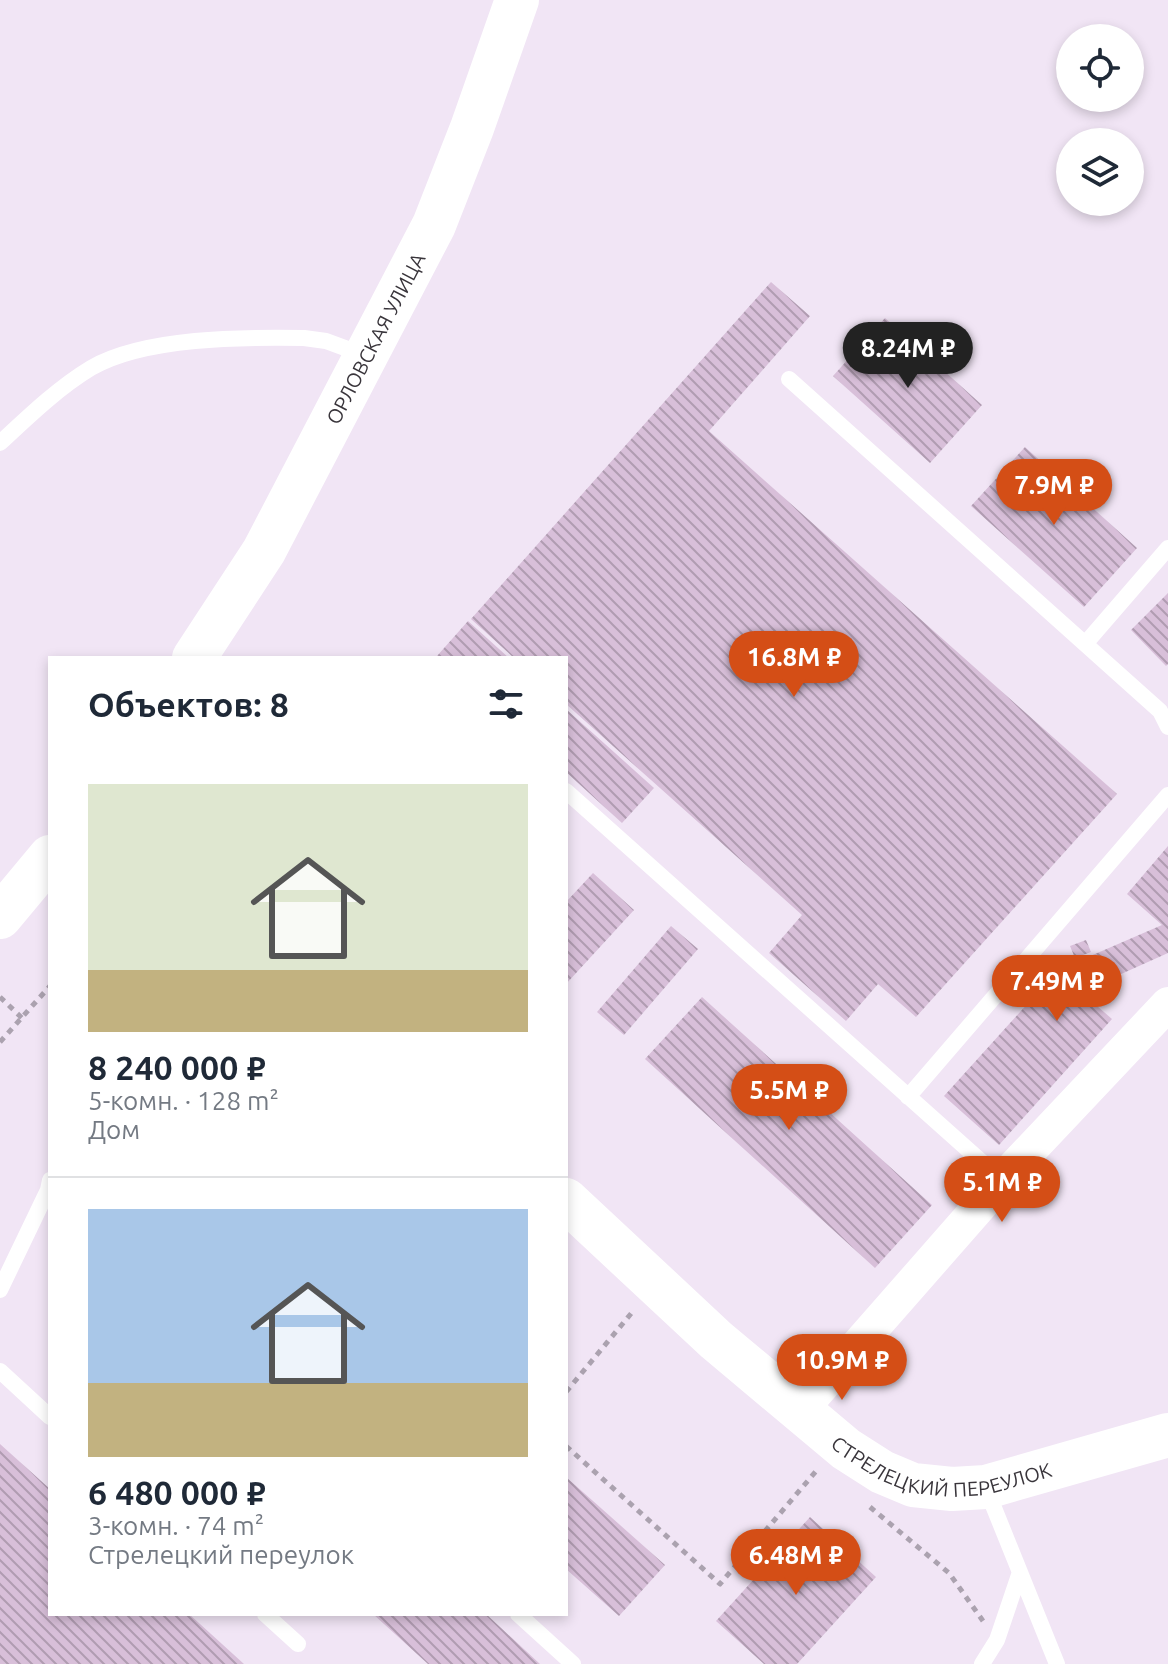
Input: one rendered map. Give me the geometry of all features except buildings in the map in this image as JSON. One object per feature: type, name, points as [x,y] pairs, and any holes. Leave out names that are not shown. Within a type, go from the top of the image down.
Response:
[{"type":"main road","name":"ОРЛОВСКАЯ УЛИЦА","points":[[195,656],[264,551],[434,225],[483,100],[517,0]]},
{"type":"main road","points":[[0,917],[48,859]]},
{"type":"main road","name":"СТРЕЛЕЦКИЙ ПЕРЕУЛОК","points":[[568,1202],[716,1340],[800,1411],[846,1449],[902,1481],[952,1489],[986,1487],[1168,1435]]},
{"type":"street","points":[[800,1411],[1002,1180],[1168,1004]]},
{"type":"lane","points":[[0,443],[58,391],[93,367],[129,351],[170,343],[304,338],[326,341],[367,356]]},
{"type":"lane","points":[[789,379],[1160,711],[1168,727]]},
{"type":"lane","points":[[1085,644],[1168,548]]},
{"type":"lane","points":[[568,793],[1002,1180]]},
{"type":"lane","points":[[908,1097],[1168,795]]},
{"type":"lane","points":[[0,1290],[48,1189]]},
{"type":"lane","points":[[0,1371],[48,1415]]},
{"type":"lane","points":[[986,1487],[1057,1664]]},
{"type":"lane","points":[[982,1664],[997,1640],[1020,1572]]},
{"type":"lane","points":[[267,1616],[298,1644]]},
{"type":"lane","points":[[520,1616],[573,1664]]},
{"type":"path","points":[[0,1042],[48,988]]},
{"type":"path","points":[[0,997],[22,1018]]},
{"type":"path","points":[[568,1390],[640,1303]]},
{"type":"path","points":[[568,1448],[720,1584],[821,1466]]}]
